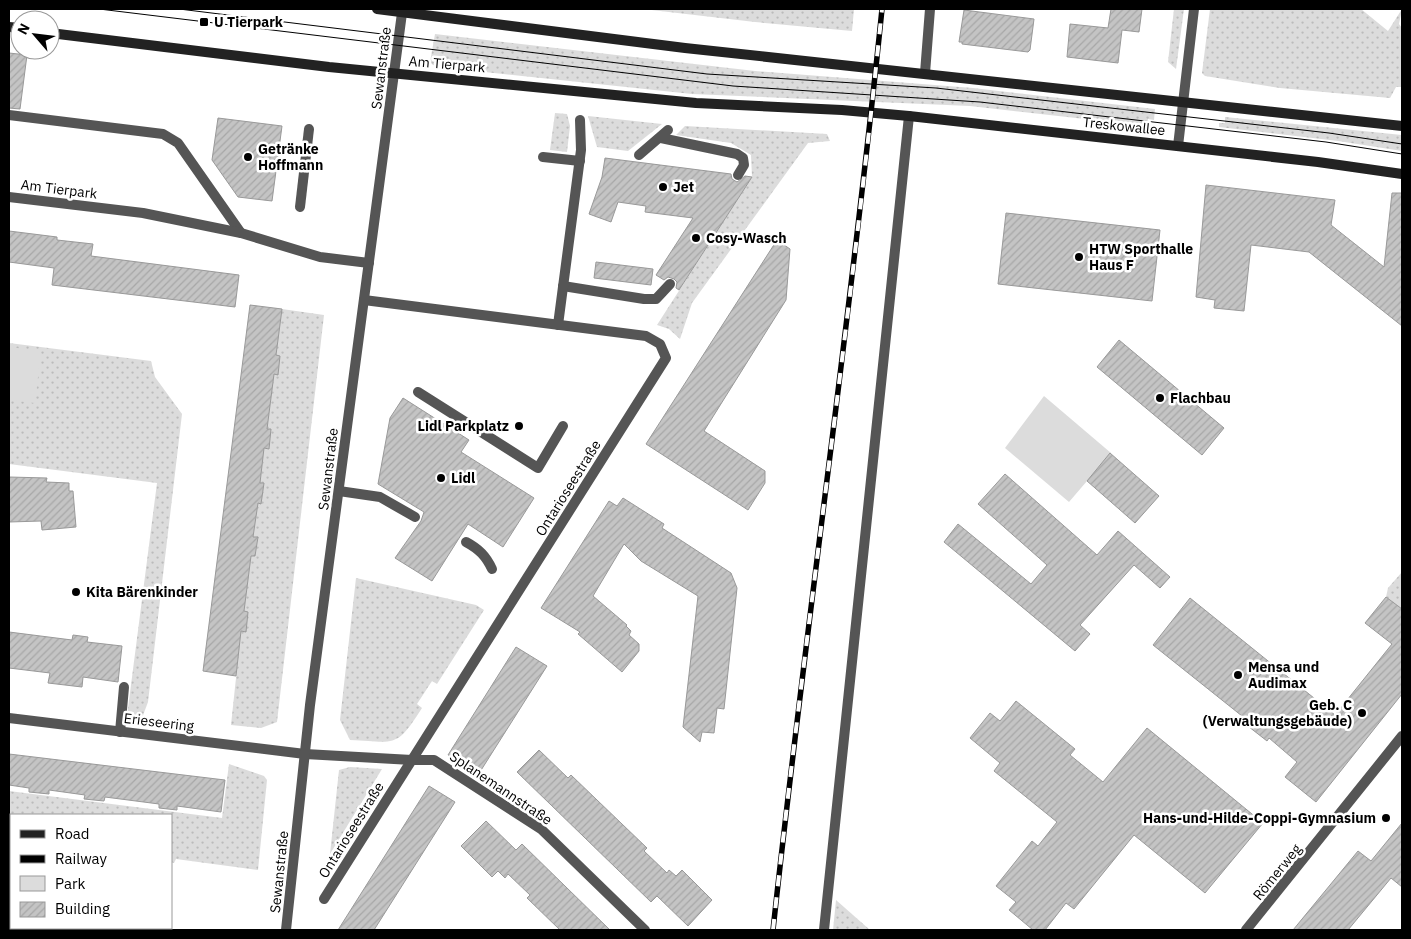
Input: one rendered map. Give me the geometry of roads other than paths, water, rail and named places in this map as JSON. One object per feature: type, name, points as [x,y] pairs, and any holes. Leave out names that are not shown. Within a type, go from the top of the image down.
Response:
[{"type":"main road","points":[[377,9],[876,68],[1402,126]]},
{"type":"main road","name":"Am Tierpark","points":[[60,34],[394,73],[696,103],[842,110]]},
{"type":"main road","name":"Treskowallee","points":[[842,110],[1178,146],[1402,174]]},
{"type":"street","points":[[925,73],[930,9]]},
{"type":"street","points":[[1178,146],[1194,9]]},
{"type":"street","name":"Sewanstraße","points":[[286,930],[339,490],[402,13]]},
{"type":"street","points":[[9,115],[164,134],[178,143],[241,233]]},
{"type":"street","points":[[824,930],[909,116]]},
{"type":"street","points":[[558,325],[580,161],[580,120]]},
{"type":"street","points":[[300,207],[309,128]]},
{"type":"street","points":[[639,155],[665,134],[737,154],[743,158],[744,165],[738,176]]},
{"type":"street","points":[[543,156],[580,161]]},
{"type":"street","name":"Am Tierpark","points":[[9,196],[143,213],[241,233],[325,258],[369,263]]},
{"type":"street","points":[[563,286],[644,299],[656,299],[670,284]]},
{"type":"street","name":"Ontarioseestraße","points":[[324,899],[666,358],[660,344],[646,336],[364,300]]},
{"type":"street","points":[[418,392],[538,468],[563,426]]},
{"type":"street","points":[[339,490],[380,497],[415,517]]},
{"type":"street","points":[[466,542],[478,548],[486,557],[492,569]]},
{"type":"street","points":[[120,732],[124,687]]},
{"type":"street","name":"Erieseering","points":[[9,718],[306,754]]},
{"type":"street","name":"Römerweg","points":[[1246,930],[1402,736]]},
{"type":"street","name":"Splanemannstraße","points":[[306,754],[434,760],[541,829],[645,930]]},
{"type":"tram line","points":[[99,9],[733,86],[980,102],[1326,142],[1402,154]]},
{"type":"tram line","points":[[179,9],[707,74],[936,88],[1329,133],[1402,144]]},
{"type":"railway","points":[[773,930],[857,240],[882,9]]},
{"type":"place","name":"U Tierpark","points":[[204,22]]},
{"type":"place","name":"Getränke Hoffmann","points":[[248,157]]},
{"type":"place","name":"Jet","points":[[663,187]]},
{"type":"place","name":"Cosy-Wasch","points":[[696,238]]},
{"type":"place","name":"HTW Sporthalle Haus F","points":[[1079,257]]},
{"type":"place","name":"Flachbau","points":[[1160,398]]},
{"type":"place","name":"Lidl Parkplatz","points":[[519,426]]},
{"type":"place","name":"Lidl","points":[[441,478]]},
{"type":"place","name":"Kita Bärenkinder","points":[[76,592]]},
{"type":"place","name":"Mensa und Audimax","points":[[1238,675]]},
{"type":"place","name":"Geb. C (Verwaltungsgebäude)","points":[[1362,713]]},
{"type":"place","name":"Hans-und-Hilde-Coppi-Gymnasium","points":[[1386,818]]}]
